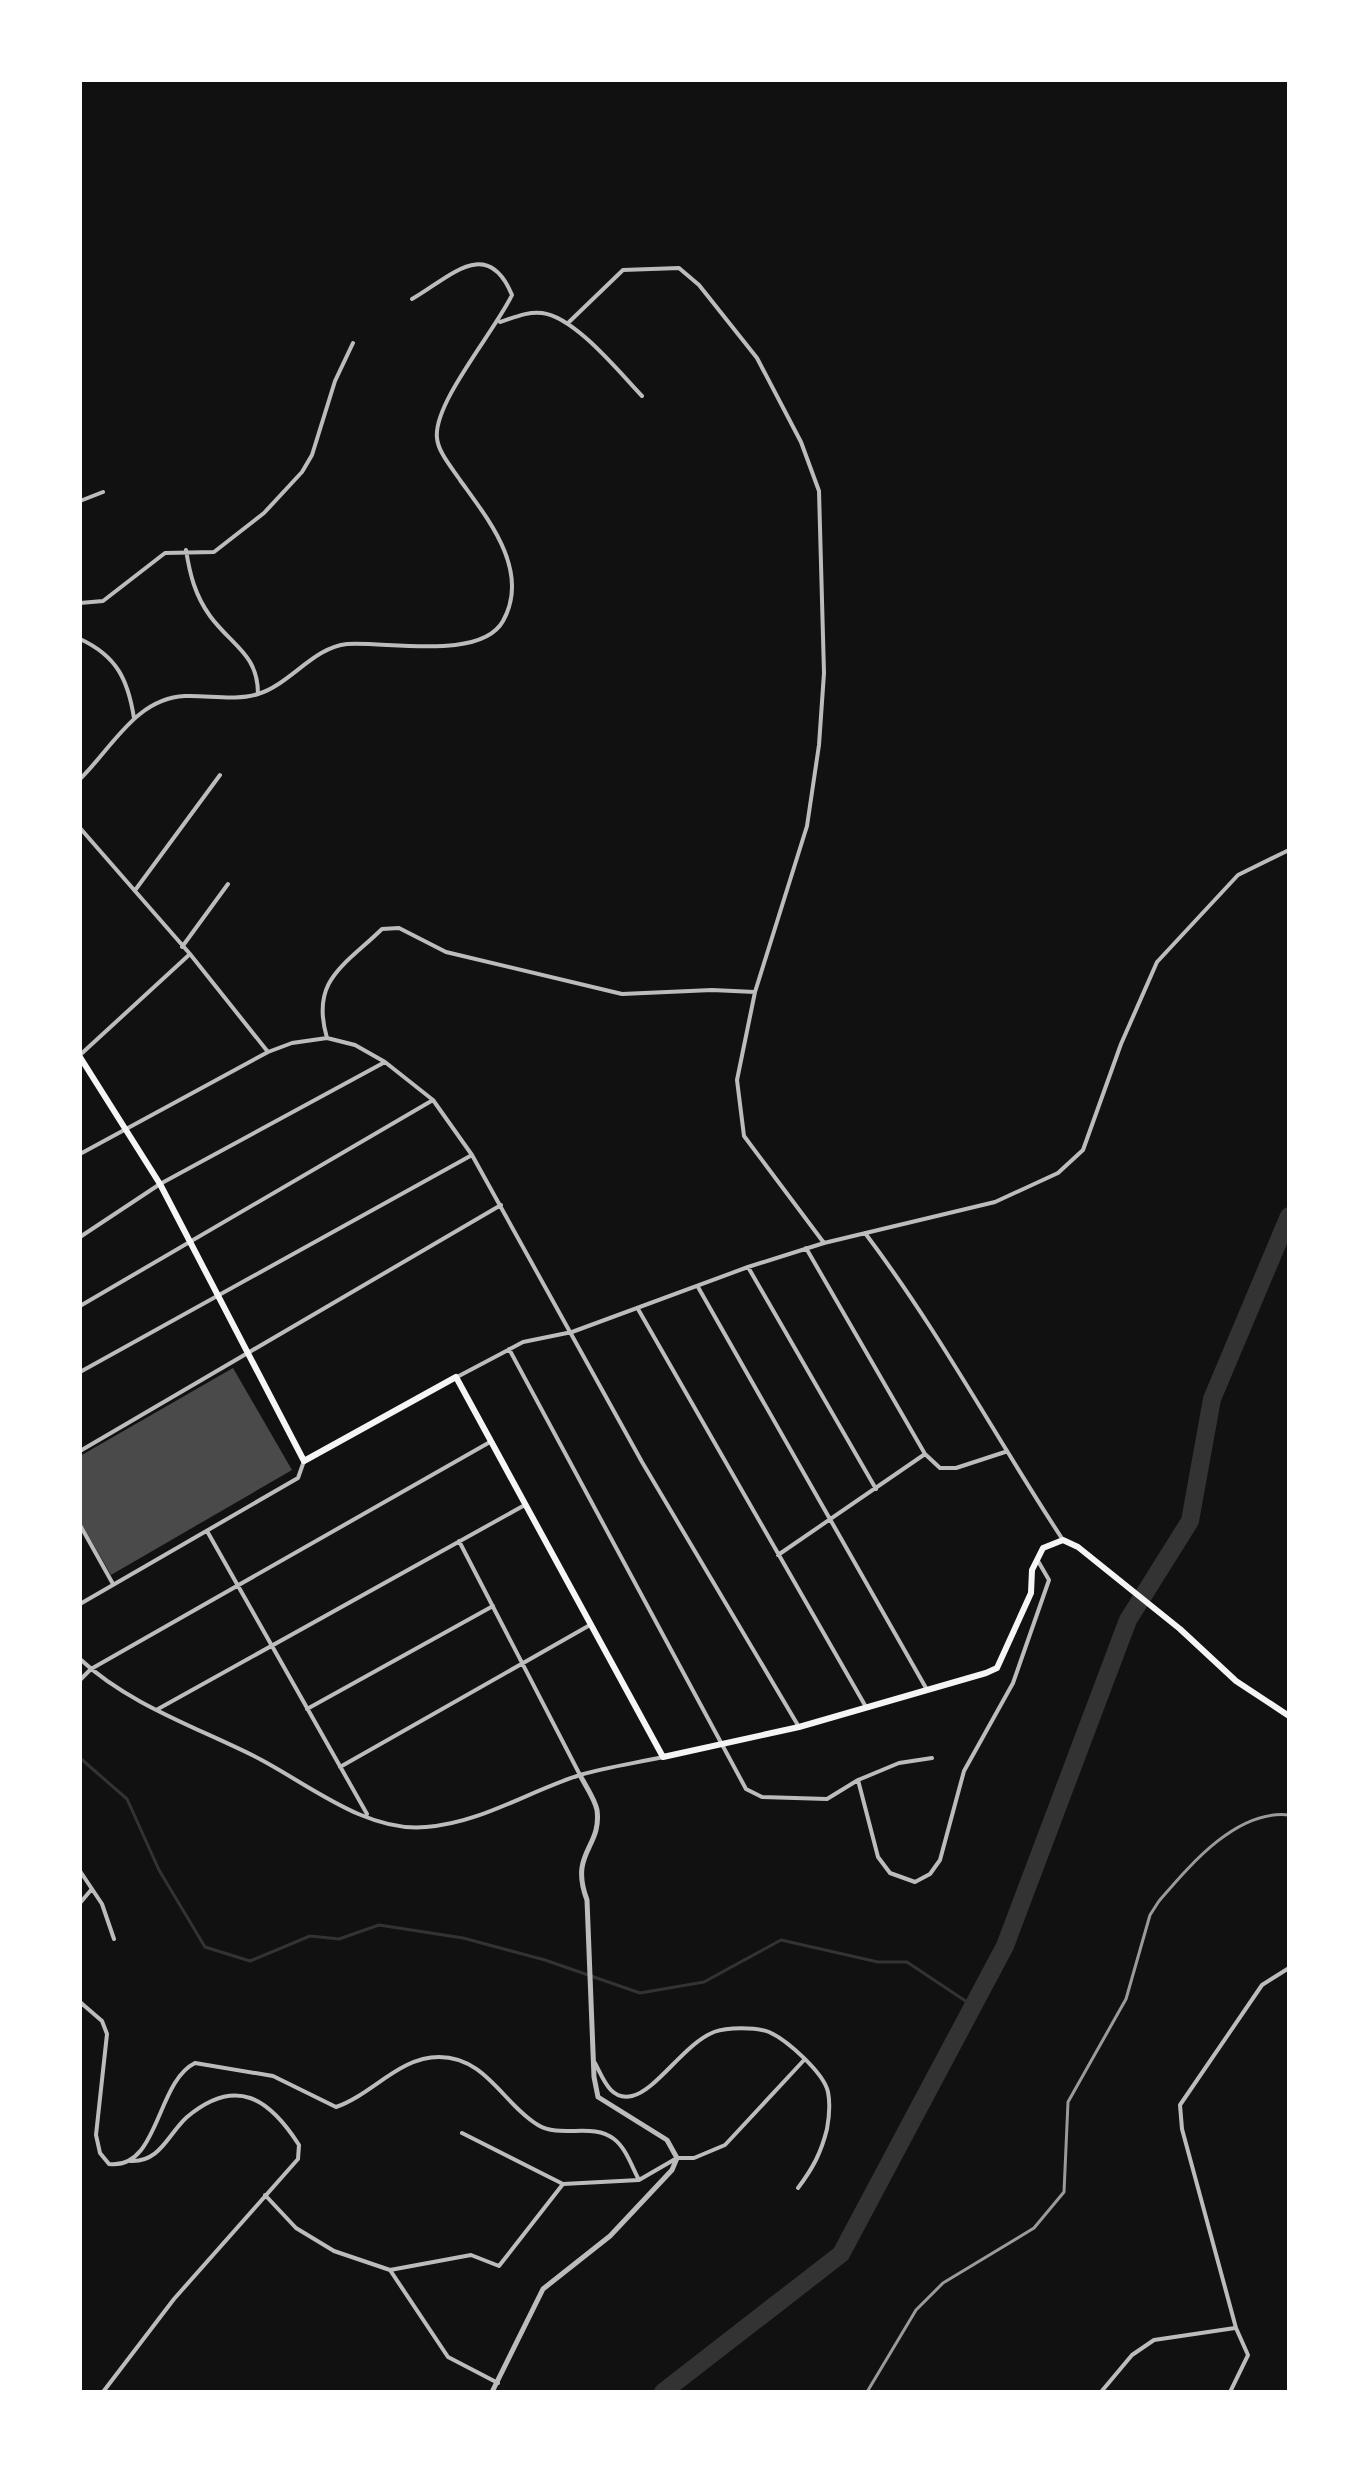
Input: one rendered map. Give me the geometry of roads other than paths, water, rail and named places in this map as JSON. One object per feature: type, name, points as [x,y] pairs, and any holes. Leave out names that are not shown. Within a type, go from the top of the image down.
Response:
[{"type":"main road","points":[[80,1056],[128,1128],[160,1184],[304,1461],[456,1377],[523,1506],[663,1757],[867,1709],[997,1668],[1031,1593],[1037,1559],[1043,1548],[1063,1540],[1078,1547],[1180,1629],[1236,1681],[1289,1716]]},
{"type":"street","points":[[80,779],[134,718],[156,701],[182,696],[258,694],[342,644],[476,642],[501,625],[512,600],[511,571],[489,521],[448,463],[437,439],[438,420],[451,389],[500,322],[512,295],[504,275],[489,264],[476,263],[449,275],[412,299]]},
{"type":"street","points":[[568,323],[623,270],[679,268],[699,285],[757,358],[801,442],[819,491],[824,659],[819,745],[807,826],[755,992],[737,1080],[744,1136],[824,1243]]},
{"type":"street","points":[[500,322],[532,312],[545,313],[568,323],[642,396]]},
{"type":"street","points":[[80,603],[103,601],[165,553],[186,550],[214,552],[236,538],[302,472],[312,455],[335,381],[353,343]]},
{"type":"street","points":[[80,501],[103,492]]},
{"type":"street","points":[[186,550],[194,589],[210,615],[258,671],[258,694]]},
{"type":"street","points":[[80,639],[113,659],[128,685],[134,718]]},
{"type":"street","points":[[136,889],[220,775]]},
{"type":"street","points":[[80,828],[136,889],[268,1052]]},
{"type":"street","points":[[456,1377],[523,1342],[572,1332],[806,1248],[995,1202],[1058,1173],[1083,1150],[1121,1044],[1157,962],[1238,875],[1289,850]]},
{"type":"street","points":[[182,947],[228,884]]},
{"type":"street","points":[[327,1038],[319,1011],[323,993],[333,975],[382,929],[399,928],[446,952],[622,994],[755,992]]},
{"type":"street","points":[[80,1056],[190,954]]},
{"type":"street","points":[[80,1154],[268,1052],[292,1043],[327,1038],[355,1045],[385,1062],[433,1100],[472,1155],[642,1462],[799,1727]]},
{"type":"street","points":[[80,1237],[160,1184],[385,1062]]},
{"type":"street","points":[[80,1306],[433,1100]]},
{"type":"street","points":[[80,1372],[472,1155]]},
{"type":"street","points":[[80,1451],[501,1205]]},
{"type":"street","points":[[864,1232],[919,1306],[975,1395],[1005,1452],[1063,1540]]},
{"type":"street","points":[[806,1248],[925,1454],[940,1468],[956,1468],[1005,1452]]},
{"type":"street","points":[[748,1267],[876,1489]]},
{"type":"street","points":[[697,1286],[926,1688]]},
{"type":"street","points":[[638,1309],[867,1709]]},
{"type":"street","points":[[509,1349],[739,1780],[762,1797],[827,1799],[858,1780],[899,1763],[932,1758]]},
{"type":"street","points":[[80,1680],[91,1669],[490,1442]]},
{"type":"street","points":[[778,1555],[925,1454]]},
{"type":"street","points":[[80,1604],[298,1478],[304,1461]]},
{"type":"street","points":[[158,1709],[523,1506]]},
{"type":"street","points":[[80,1525],[113,1584]]},
{"type":"street","points":[[207,1531],[368,1816]]},
{"type":"street","points":[[459,1541],[597,1809],[593,1841],[582,1859],[579,1879],[587,1900],[593,2059],[598,2097],[667,2140],[677,2158]]},
{"type":"street","points":[[858,1780],[878,1857],[890,1873],[915,1882],[930,1874],[940,1860],[964,1771],[1013,1683],[1044,1600],[1049,1580],[1037,1559]]},
{"type":"street","points":[[307,1709],[493,1606]]},
{"type":"street","points":[[340,1767],[590,1625]]},
{"type":"street","points":[[80,1659],[91,1669],[158,1709],[368,1816],[396,1825],[425,1828],[509,1805],[580,1775],[663,1757]]},
{"type":"street","points":[[80,1871],[102,1904],[114,1939]]},
{"type":"street","points":[[80,1903],[91,1890]]},
{"type":"street","points":[[1230,2392],[1248,2355],[1236,2328],[1182,2129],[1180,2105],[1262,1985],[1289,1968]]},
{"type":"street","points":[[80,2002],[80,2014]]},
{"type":"street","points":[[80,2002],[102,2021],[107,2034],[96,2135],[100,2153],[109,2164],[139,2162],[155,2155],[187,2118],[222,2096],[246,2094],[265,2105],[299,2145],[298,2159],[174,2299],[103,2392]]},
{"type":"street","points":[[593,2059],[607,2088],[618,2095],[631,2096],[654,2082],[682,2053],[715,2032],[769,2032],[805,2059],[828,2090],[828,2123],[820,2159],[798,2188]]},
{"type":"street","points":[[130,2161],[139,2154],[177,2076],[195,2063],[273,2076],[336,2107],[353,2101],[401,2067],[437,2057],[457,2059],[486,2075],[537,2124],[557,2133],[605,2133],[617,2141],[639,2180]]},
{"type":"street","points":[[462,2133],[563,2184],[639,2180],[677,2158],[694,2158],[725,2145],[805,2059]]},
{"type":"street","points":[[492,2392],[543,2289],[610,2236],[672,2170],[677,2158]]},
{"type":"street","points":[[265,2195],[296,2228],[334,2251],[390,2270],[471,2255],[499,2266],[563,2184]]},
{"type":"street","points":[[390,2270],[448,2357],[498,2383]]},
{"type":"street","points":[[1101,2392],[1132,2355],[1154,2340],[1236,2328]]},
{"type":"waterway","points":[[663,2392],[841,2254],[1005,1946],[1128,1620],[1190,1521],[1212,1399],[1289,1216]]},
{"type":"waterway","points":[[80,1758],[127,1799],[159,1870],[205,1947],[250,1961],[310,1936],[339,1939],[379,1925],[463,1938],[545,1960],[640,1993],[704,1982],[781,1940],[878,1962],[907,1962],[973,2006]]},
{"type":"railway","points":[[867,2392],[916,2310],[943,2283],[1034,2228],[1064,2192],[1068,2102],[1126,1999],[1150,1915],[1159,1901],[1200,1856],[1233,1830],[1270,1815],[1289,1815]]}]
